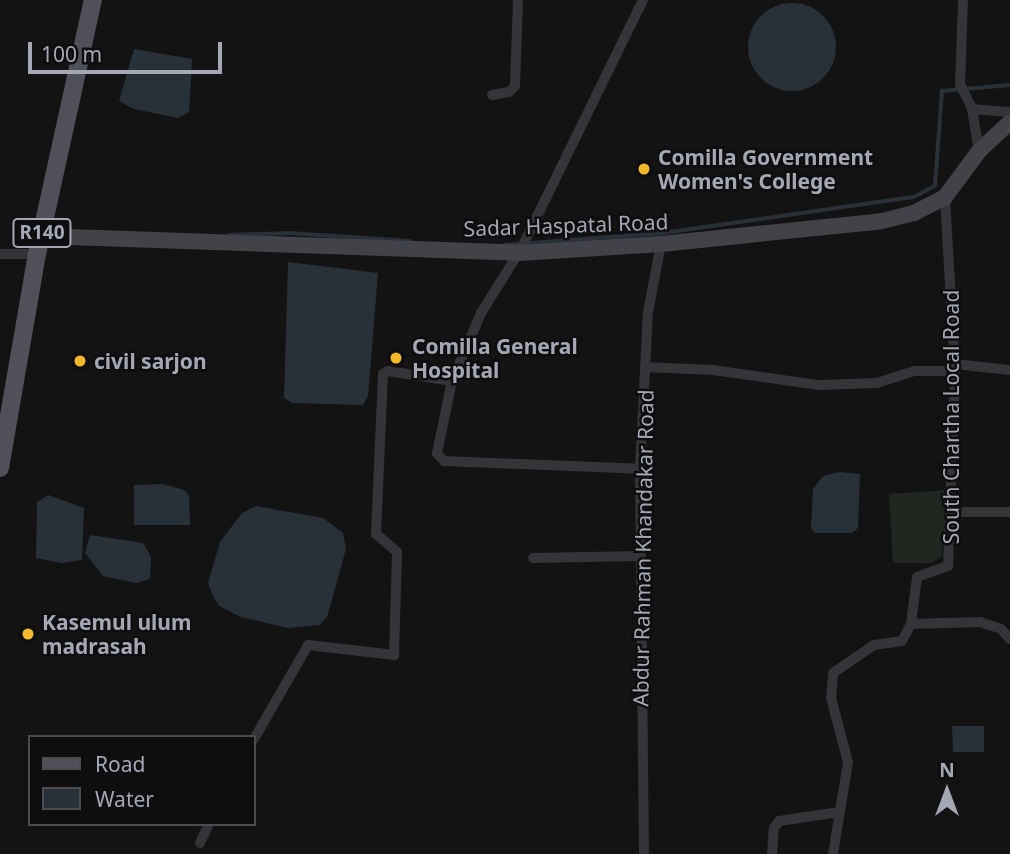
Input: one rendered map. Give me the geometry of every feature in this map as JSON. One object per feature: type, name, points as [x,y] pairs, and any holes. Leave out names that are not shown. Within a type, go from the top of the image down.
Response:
[{"type":"main road","name":"R140","points":[[0,468],[39,245],[93,0]]},
{"type":"street","points":[[492,94],[509,92],[515,86],[518,0]]},
{"type":"street","points":[[640,469],[444,461],[437,453],[452,381],[481,313],[520,251],[643,0]]},
{"type":"street","points":[[962,0],[960,83],[963,96],[972,109],[979,151]]},
{"type":"street","points":[[972,109],[1010,112]]},
{"type":"street","name":"Sadar Haspatal Road","points":[[39,245],[520,251],[661,244],[882,221],[914,214],[946,197],[979,151],[1010,122]]},
{"type":"street","name":"South Chartha Local Road","points":[[911,624],[917,577],[948,566],[953,512],[955,367],[946,197]]},
{"type":"street","name":"Abdur Rahman Khandakar Road","points":[[643,854],[640,469],[648,312],[661,244]]},
{"type":"street","points":[[0,254],[39,245]]},
{"type":"street","points":[[645,367],[713,370],[819,385],[877,383],[914,371],[955,367],[1010,370]]},
{"type":"street","points":[[256,736],[308,645],[394,655],[397,552],[376,534],[382,380],[388,371],[452,381]]},
{"type":"street","points":[[953,512],[1010,512]]},
{"type":"street","points":[[533,558],[640,556]]},
{"type":"street","points":[[833,854],[839,811],[847,792],[849,762],[831,698],[833,673],[874,645],[900,643],[911,624],[980,622],[1000,629],[1010,639]]},
{"type":"street","points":[[772,854],[774,828],[779,821],[839,811]]},
{"type":"street","points":[[200,843],[208,826]]},
{"type":"shaded area","points":[[947,490],[942,556],[932,563],[893,563],[889,494]]},
{"type":"water","points":[[783,3],[801,3],[817,10],[829,22],[836,38],[836,56],[829,72],[817,84],[801,91],[783,91],[767,84],[755,72],[748,56],[748,38],[755,22],[767,10]]},
{"type":"water","points":[[134,49],[192,59],[189,112],[178,118],[134,109],[119,101]]},
{"type":"water","points":[[288,262],[378,273],[368,396],[363,405],[292,403],[284,398]]},
{"type":"water","points":[[840,472],[860,474],[858,528],[852,533],[815,533],[811,528],[813,489],[823,476]]},
{"type":"water","points":[[163,484],[184,490],[189,495],[190,525],[134,525],[134,485]]},
{"type":"water","points":[[48,495],[84,508],[82,560],[62,563],[36,558],[37,502]]},
{"type":"water","points":[[256,506],[323,518],[343,533],[346,549],[327,617],[320,625],[288,628],[241,617],[219,606],[212,594],[208,583],[220,542],[242,513]]},
{"type":"water","points":[[90,535],[143,543],[151,557],[150,579],[136,583],[103,576],[85,553]]},
{"type":"water","points":[[952,726],[984,726],[984,752],[953,752]]},
{"type":"waterway","points":[[505,245],[663,233],[914,197],[935,186],[942,91],[1010,85]]},
{"type":"waterway","points":[[229,235],[289,233],[410,241]]},
{"type":"place","name":"Comilla Government Women's College","points":[[644,169]]},
{"type":"place","name":"Comilla General Hospital","points":[[396,358]]},
{"type":"place","name":"civil sarjon","points":[[80,361]]},
{"type":"place","name":"Kasemul ulum madrasah","points":[[28,634]]}]
